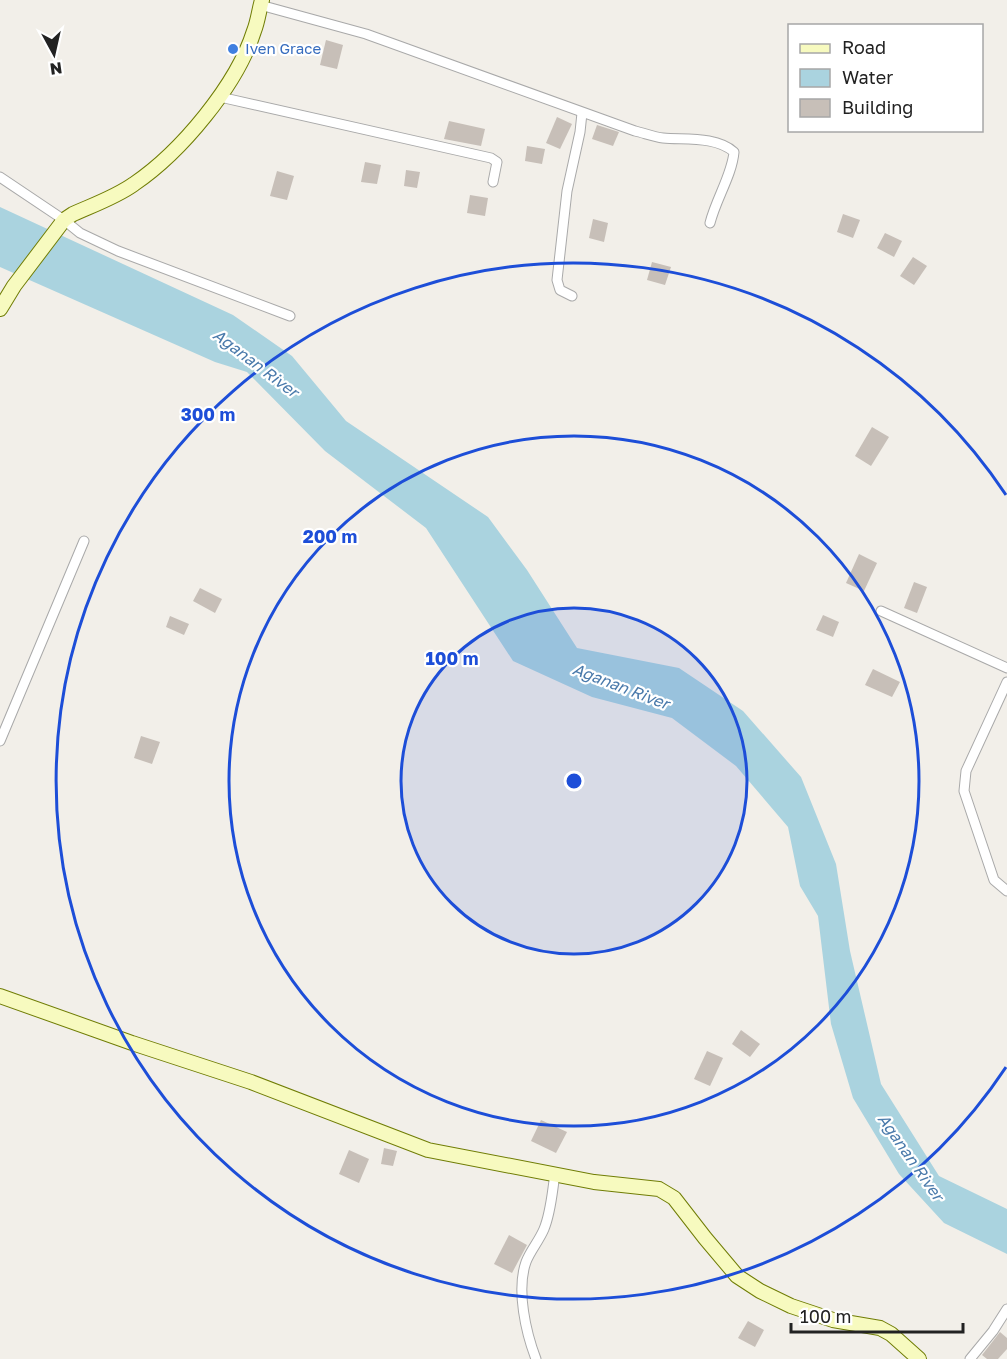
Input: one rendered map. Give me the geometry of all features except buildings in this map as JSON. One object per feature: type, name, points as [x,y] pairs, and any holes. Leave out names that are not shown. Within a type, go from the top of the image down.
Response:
[{"type":"street","points":[[2,301],[62,223],[73,214],[134,185],[172,152],[220,97],[236,71],[254,32],[261,3],[366,34],[582,113],[661,138],[685,138],[727,145],[734,152],[733,163],[715,202],[710,223]]},
{"type":"street","points":[[220,97],[491,158],[497,162],[493,182]]},
{"type":"street","points":[[572,296],[560,290],[557,280],[567,191],[582,113]]},
{"type":"street","points":[[0,177],[62,223],[80,233],[118,251],[290,316]]},
{"type":"street","points":[[0,741],[84,541]]},
{"type":"street","points":[[881,610],[1007,668]]},
{"type":"street","points":[[1007,682],[966,771],[964,791],[994,880],[1007,891]]},
{"type":"street","points":[[0,996],[251,1082],[428,1150],[594,1182],[659,1189],[674,1198],[737,1276],[760,1291],[791,1306],[833,1320],[880,1328],[891,1334],[919,1359]]},
{"type":"street","points":[[536,1359],[531,1345],[522,1296],[526,1263],[543,1230],[550,1208],[555,1174]]},
{"type":"street","points":[[970,1359],[993,1331],[1007,1309]]},
{"type":"water","name":"Aganan River","points":[[0,207],[233,315],[292,356],[346,421],[488,517],[527,570],[577,648],[679,668],[743,711],[801,777],[836,864],[850,951],[881,1084],[939,1176],[1007,1209],[1007,1254],[944,1223],[899,1174],[853,1098],[831,1024],[818,916],[800,886],[788,827],[736,766],[672,718],[592,697],[513,661],[426,528],[325,451],[247,372],[215,362],[0,267]]},
{"type":"place","name":"Iven Grace","points":[[233,49]]}]
